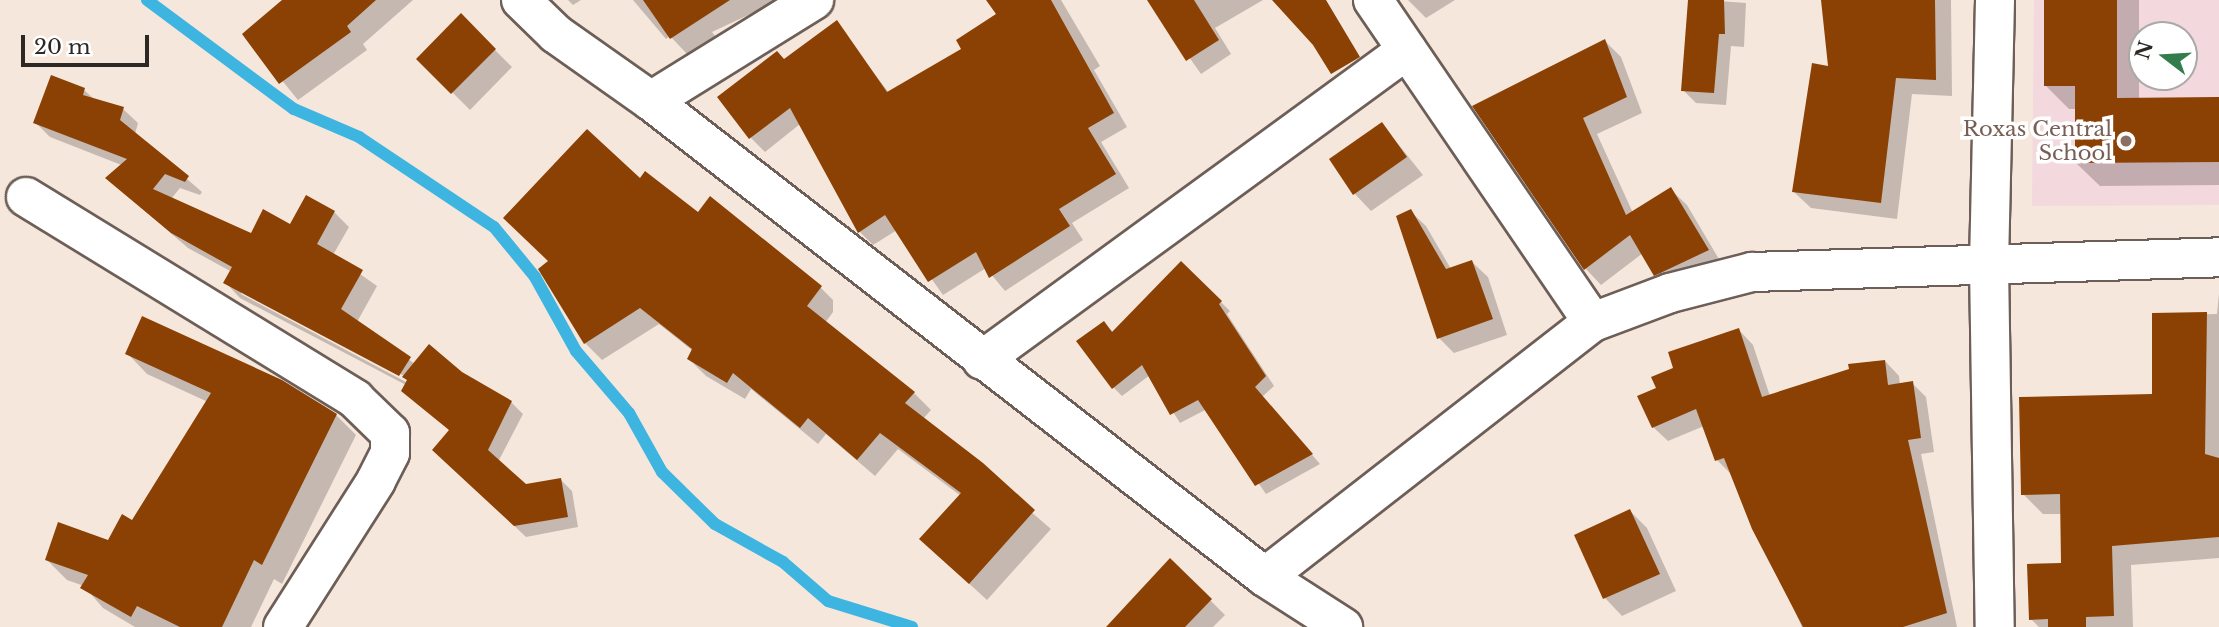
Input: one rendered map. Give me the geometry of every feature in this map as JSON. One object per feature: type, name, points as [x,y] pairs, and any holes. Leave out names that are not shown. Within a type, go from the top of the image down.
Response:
[{"type":"street","points":[[521,0],[556,34],[651,101],[1265,577],[1343,627]]},
{"type":"street","points":[[651,101],[814,0]]},
{"type":"street","points":[[1373,0],[1593,321]]},
{"type":"street","points":[[1995,0],[1989,265],[1995,627]]},
{"type":"street","points":[[982,360],[1407,50]]},
{"type":"street","points":[[26,197],[355,399],[390,433],[390,453],[376,481],[283,627]]},
{"type":"street","points":[[1265,577],[1593,321],[1670,293],[1752,272],[2219,257]]},
{"type":"shaded area","name":"Roxas Central School","points":[[2034,0],[2219,0],[2219,205],[2032,206]]},
{"type":"building","points":[[282,0],[376,0],[347,26],[351,32],[279,84],[242,34]]},
{"type":"building","points":[[643,0],[730,0],[670,39]]},
{"type":"building","points":[[986,0],[1051,0],[1114,113],[1088,128],[1116,174],[1059,209],[1070,226],[989,278],[976,252],[928,282],[885,215],[858,233],[790,108],[749,139],[717,97],[777,51],[784,59],[837,20],[887,92],[961,49],[956,40],[996,14]]},
{"type":"building","points":[[1147,0],[1194,0],[1219,40],[1186,61]]},
{"type":"building","points":[[1272,0],[1326,0],[1360,57],[1331,74],[1313,45]]},
{"type":"building","points":[[1688,0],[1724,0],[1725,34],[1719,34],[1714,93],[1681,91]]},
{"type":"building","points":[[1821,0],[1935,0],[1936,80],[1896,78],[1881,203],[1792,192],[1812,63],[1828,66]]},
{"type":"building","points":[[2044,0],[2117,0],[2117,98],[2219,97],[2219,162],[2075,163],[2075,86],[2044,86]]},
{"type":"building","points":[[461,13],[496,49],[451,94],[416,59]]},
{"type":"building","points":[[1605,39],[1627,97],[1583,118],[1626,215],[1671,187],[1709,250],[1654,276],[1630,235],[1584,270],[1472,106]]},
{"type":"building","points":[[51,75],[85,88],[83,95],[124,107],[120,120],[189,176],[185,182],[165,174],[153,189],[251,233],[263,209],[290,224],[306,195],[335,211],[317,244],[363,270],[341,309],[411,357],[399,376],[223,283],[232,267],[171,233],[105,178],[127,159],[33,123]]},
{"type":"building","points":[[1382,122],[1407,157],[1353,195],[1329,159]]},
{"type":"building","points":[[587,129],[640,178],[645,171],[698,212],[710,196],[822,286],[807,306],[915,392],[905,403],[983,463],[1035,510],[969,584],[919,539],[961,493],[880,433],[857,460],[808,418],[800,428],[733,373],[727,383],[687,359],[692,349],[640,308],[584,344],[538,269],[548,261],[503,218]]},
{"type":"building","points":[[1411,209],[1446,269],[1472,260],[1493,319],[1437,339],[1396,216]]},
{"type":"building","points":[[1181,261],[1222,301],[1219,304],[1266,376],[1255,387],[1313,454],[1255,486],[1198,400],[1170,415],[1142,365],[1112,389],[1076,341],[1104,321],[1112,332]]},
{"type":"building","points":[[2207,312],[2205,454],[2219,458],[2219,537],[2112,546],[2114,616],[2086,617],[2086,627],[2048,627],[2048,619],[2029,620],[2027,564],[2061,563],[2060,494],[2021,495],[2019,397],[2152,394],[2152,313]]},
{"type":"building","points":[[142,316],[282,380],[337,414],[262,565],[254,560],[222,627],[180,627],[137,606],[131,617],[80,588],[88,575],[45,560],[58,522],[108,540],[122,514],[132,520],[211,393],[125,354]]},
{"type":"building","points":[[1739,328],[1762,397],[1849,369],[1848,364],[1885,360],[1888,385],[1913,381],[1921,438],[1908,440],[1947,613],[1903,627],[1803,627],[1752,529],[1724,458],[1715,461],[1696,409],[1652,428],[1637,396],[1656,388],[1651,377],[1673,368],[1668,352]]},
{"type":"building","points":[[429,344],[462,372],[512,401],[488,450],[526,484],[561,478],[568,517],[514,526],[432,450],[449,430],[401,391],[407,380],[402,377]]},
{"type":"building","points":[[1630,509],[1660,574],[1603,599],[1574,535]]},
{"type":"building","points":[[1170,558],[1212,599],[1185,627],[1106,627]]},
{"type":"waterway","points":[[147,0],[294,109],[359,137],[494,227],[535,277],[576,351],[629,413],[662,472],[715,524],[783,562],[828,601],[912,627]]},
{"type":"place","name":"Roxas Central School","points":[[2126,141]]}]
